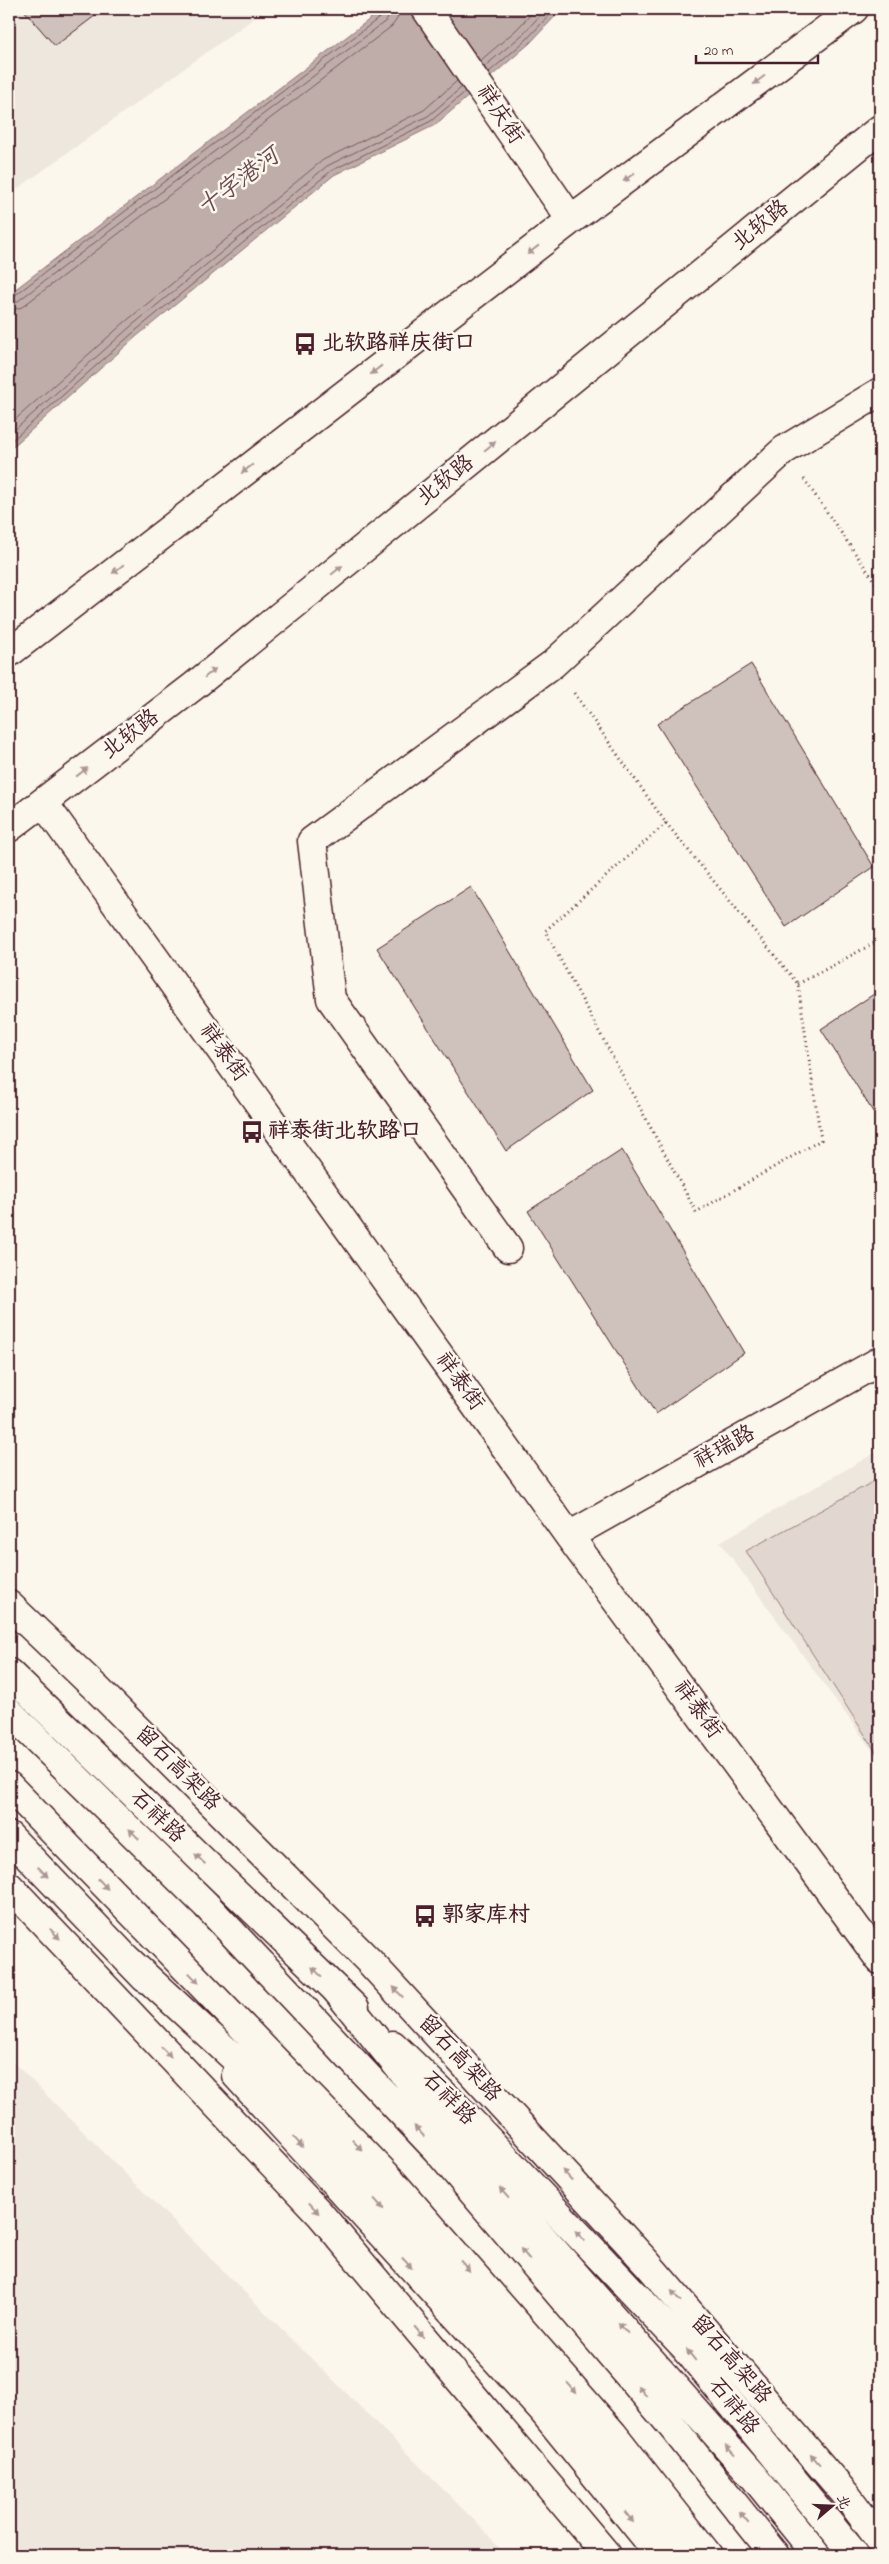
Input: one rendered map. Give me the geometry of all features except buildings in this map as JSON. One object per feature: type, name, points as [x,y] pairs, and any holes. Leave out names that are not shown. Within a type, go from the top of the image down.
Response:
[{"type":"main road","name":"祥庆街","points":[[426,9],[571,220]]},
{"type":"main road","points":[[9,653],[571,220],[854,9]]},
{"type":"main road","name":"北软路","points":[[9,828],[194,686],[880,130]]},
{"type":"main road","points":[[508,1248],[332,999],[312,842],[553,664],[784,450],[880,392]]},
{"type":"main road","name":"祥泰街","points":[[43,802],[569,1536],[880,1960]]},
{"type":"main road","name":"祥瑞路","points":[[569,1536],[880,1361]]},
{"type":"main road","name":"留石高架路","points":[[9,1605],[370,1962],[647,2263],[847,2496],[880,2540]]},
{"type":"main road","name":"石祥路","points":[[9,1673],[462,2112],[683,2345],[855,2555]]},
{"type":"main road","points":[[9,1712],[206,1905],[436,2149],[675,2430],[775,2555]]},
{"type":"main road","points":[[9,1786],[388,2177],[613,2434],[708,2555]]},
{"type":"main road","points":[[9,1836],[275,2117],[542,2410],[660,2555]]},
{"type":"main road","points":[[9,1886],[320,2214],[607,2555]]},
{"type":"main road","points":[[129,1961],[324,2141],[687,2555]]},
{"type":"main road","points":[[336,1991],[474,2160],[754,2477],[817,2555]]},
{"type":"path","points":[[784,450],[880,589]]},
{"type":"path","points":[[553,664],[666,823],[798,984],[821,1140],[696,1212],[545,931],[666,823]]},
{"type":"path","points":[[798,984],[880,940]]},
{"type":"shaded area","points":[[9,9],[267,9],[9,195]]},
{"type":"shaded area","points":[[880,1450],[880,1761],[720,1542]]},
{"type":"shaded area","points":[[880,1478],[880,1758],[746,1551]]},
{"type":"shaded area","points":[[9,2058],[482,2528],[505,2555],[9,2555]]},
{"type":"water","name":"十字港河","points":[[383,9],[562,9],[530,43],[435,125],[334,175],[137,336],[9,450],[9,294]]},
{"type":"place","name":"北软路祥庆街口","points":[[305,344]]},
{"type":"place","name":"祥泰街北软路口","points":[[252,1132]]},
{"type":"place","name":"郭家库村","points":[[425,1916]]}]
